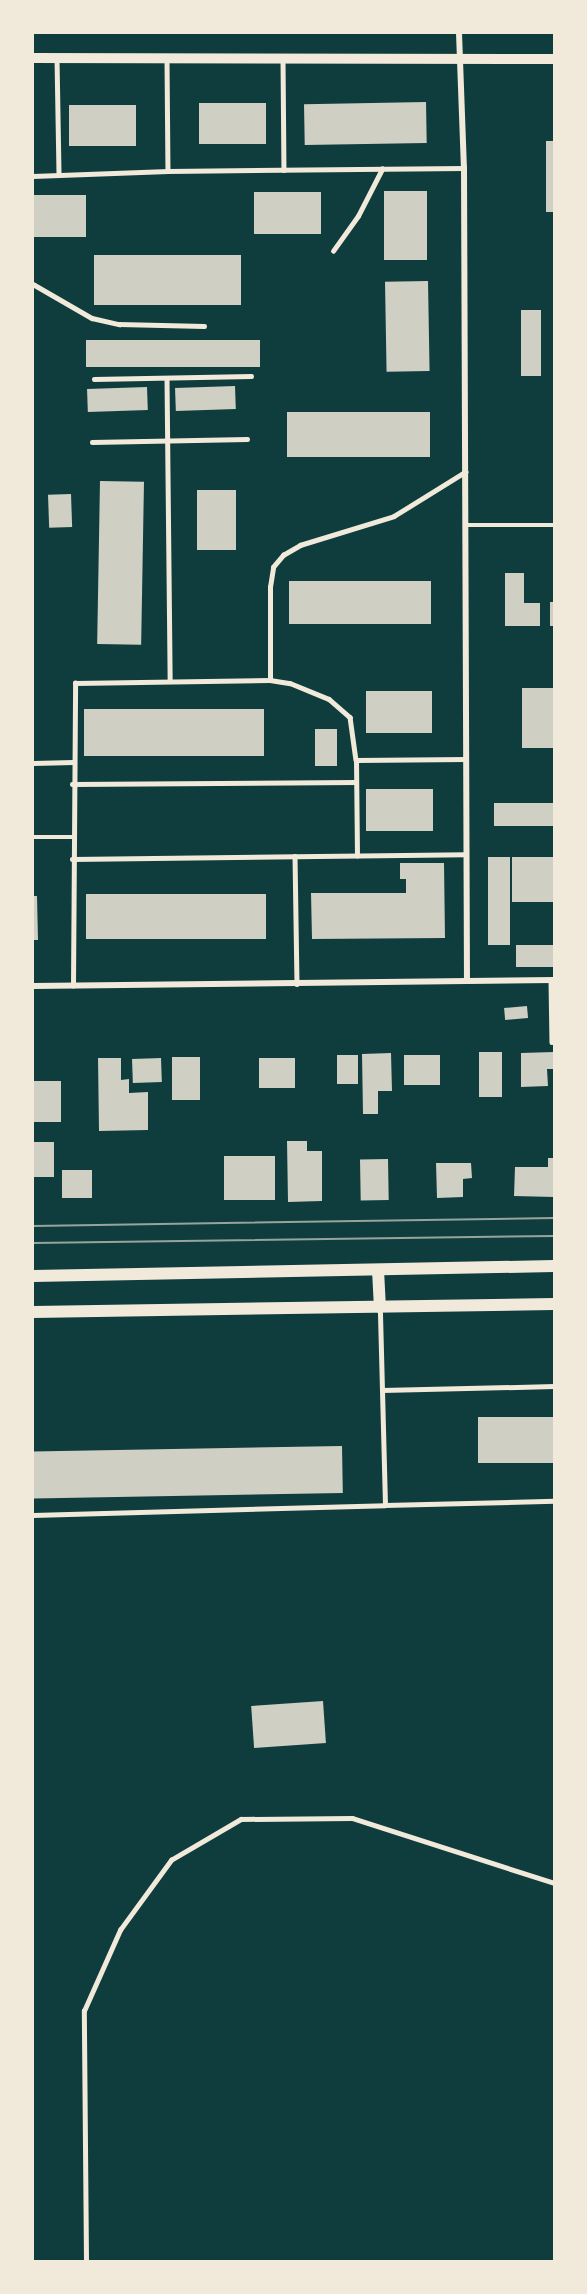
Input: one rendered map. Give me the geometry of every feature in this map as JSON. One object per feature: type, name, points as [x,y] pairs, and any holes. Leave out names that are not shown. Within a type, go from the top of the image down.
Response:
[{"type":"main road","points":[[33,1276],[554,1266]]},
{"type":"main road","points":[[378,1270],[380,1306]]},
{"type":"main road","points":[[33,1312],[554,1304]]},
{"type":"street","points":[[459,33],[464,168],[467,981]]},
{"type":"street","points":[[33,58],[283,56],[554,59]]},
{"type":"street","points":[[33,986],[553,980]]},
{"type":"lane","points":[[283,56],[284,170]]},
{"type":"lane","points":[[166,57],[168,171]]},
{"type":"lane","points":[[57,58],[59,172]]},
{"type":"lane","points":[[33,176],[59,172],[464,168]]},
{"type":"lane","points":[[333,251],[357,216],[382,169]]},
{"type":"lane","points":[[33,284],[92,318],[119,324],[204,326]]},
{"type":"lane","points":[[94,379],[251,376]]},
{"type":"lane","points":[[167,378],[171,440],[170,681]]},
{"type":"lane","points":[[92,442],[247,439]]},
{"type":"lane","points":[[270,680],[270,587],[273,567],[283,555],[300,545],[394,516],[465,472]]},
{"type":"lane","points":[[465,525],[554,525]]},
{"type":"lane","points":[[73,986],[72,784],[75,683],[270,680],[308,689],[343,710],[353,725],[356,760],[357,856]]},
{"type":"lane","points":[[356,760],[466,759]]},
{"type":"lane","points":[[33,763],[73,762]]},
{"type":"lane","points":[[72,784],[356,782]]},
{"type":"lane","points":[[33,837],[72,837]]},
{"type":"lane","points":[[72,859],[466,854]]},
{"type":"lane","points":[[296,856],[297,984]]},
{"type":"lane","points":[[552,1042],[553,980]]},
{"type":"lane","points":[[380,1306],[385,1505]]},
{"type":"lane","points":[[382,1390],[554,1386]]},
{"type":"lane","points":[[33,1515],[554,1501]]},
{"type":"lane","points":[[86,2261],[84,2011],[120,1930],[171,1860],[241,1819],[352,1818],[554,1883]]},
{"type":"building","points":[[426,102],[427,143],[305,145],[304,104]]},
{"type":"building","points":[[199,103],[266,103],[266,144],[199,144]]},
{"type":"building","points":[[69,105],[136,105],[136,146],[69,146]]},
{"type":"building","points":[[546,141],[554,141],[554,212],[546,212]]},
{"type":"building","points":[[384,191],[427,191],[427,260],[384,260]]},
{"type":"building","points":[[254,192],[321,192],[321,234],[254,234]]},
{"type":"building","points":[[33,195],[86,195],[86,237],[33,237]]},
{"type":"building","points":[[94,255],[241,255],[241,305],[94,305]]},
{"type":"building","points":[[428,281],[430,371],[387,372],[385,282]]},
{"type":"building","points":[[521,310],[541,310],[541,376],[521,376]]},
{"type":"building","points":[[86,340],[260,340],[260,367],[86,367]]},
{"type":"building","points":[[235,386],[236,409],[176,411],[175,388]]},
{"type":"building","points":[[147,387],[148,410],[88,412],[87,389]]},
{"type":"building","points":[[287,412],[430,412],[430,457],[287,457]]},
{"type":"building","points":[[100,481],[144,482],[141,645],[97,644]]},
{"type":"building","points":[[197,490],[236,490],[236,550],[197,550]]},
{"type":"building","points":[[71,494],[72,527],[49,528],[48,495]]},
{"type":"building","points":[[505,573],[524,573],[524,603],[540,603],[540,626],[505,626]]},
{"type":"building","points":[[289,581],[431,581],[431,624],[289,624]]},
{"type":"building","points":[[550,602],[554,602],[554,626],[550,626]]},
{"type":"building","points":[[522,688],[554,688],[554,748],[522,748]]},
{"type":"building","points":[[366,691],[432,691],[432,733],[366,733]]},
{"type":"building","points":[[84,709],[264,709],[264,756],[84,756]]},
{"type":"building","points":[[315,729],[337,729],[337,766],[315,766]]},
{"type":"building","points":[[366,789],[433,789],[433,831],[366,831]]},
{"type":"building","points":[[494,803],[554,803],[554,826],[494,826]]},
{"type":"building","points":[[488,857],[510,857],[510,945],[488,945]]},
{"type":"building","points":[[512,857],[554,857],[554,902],[512,902]]},
{"type":"building","points":[[400,863],[444,863],[445,938],[312,939],[311,893],[406,893],[406,879],[400,879]]},
{"type":"building","points":[[86,894],[266,894],[266,939],[86,939]]},
{"type":"building","points":[[33,896],[37,896],[38,940],[33,940]]},
{"type":"building","points":[[516,945],[553,945],[553,967],[516,967]]},
{"type":"building","points":[[527,1006],[528,1018],[505,1020],[504,1008]]},
{"type":"building","points":[[479,1052],[502,1052],[502,1097],[479,1097]]},
{"type":"building","points":[[554,1052],[554,1069],[547,1069],[548,1086],[521,1087],[521,1053]]},
{"type":"building","points":[[391,1053],[392,1091],[378,1091],[378,1114],[363,1114],[362,1054]]},
{"type":"building","points":[[337,1055],[358,1055],[358,1084],[337,1084]]},
{"type":"building","points":[[404,1055],[440,1055],[440,1085],[404,1085]]},
{"type":"building","points":[[172,1057],[200,1057],[200,1100],[172,1100]]},
{"type":"building","points":[[98,1058],[121,1058],[121,1080],[129,1079],[129,1093],[148,1092],[148,1130],[99,1131]]},
{"type":"building","points":[[161,1058],[162,1082],[133,1083],[132,1059]]},
{"type":"building","points":[[259,1058],[295,1058],[295,1088],[259,1088]]},
{"type":"building","points":[[33,1081],[61,1081],[61,1122],[33,1122]]},
{"type":"building","points":[[287,1141],[307,1141],[307,1151],[322,1151],[322,1201],[288,1202]]},
{"type":"building","points":[[33,1142],[54,1142],[54,1177],[33,1177]]},
{"type":"building","points":[[224,1156],[275,1156],[275,1200],[224,1200]]},
{"type":"building","points":[[548,1158],[554,1158],[554,1197],[514,1196],[515,1167],[548,1167]]},
{"type":"building","points":[[360,1159],[388,1159],[389,1200],[361,1200]]},
{"type":"building","points":[[436,1163],[471,1163],[472,1178],[463,1179],[463,1197],[437,1198]]},
{"type":"building","points":[[62,1170],[92,1170],[92,1198],[62,1198]]},
{"type":"building","points":[[478,1417],[554,1417],[554,1463],[478,1463]]},
{"type":"building","points":[[342,1446],[343,1493],[34,1498],[33,1451]]},
{"type":"building","points":[[323,1701],[326,1743],[254,1748],[251,1706]]},
{"type":"tram line","points":[[33,1226],[554,1218]]},
{"type":"tram line","points":[[33,1243],[554,1236]]}]
